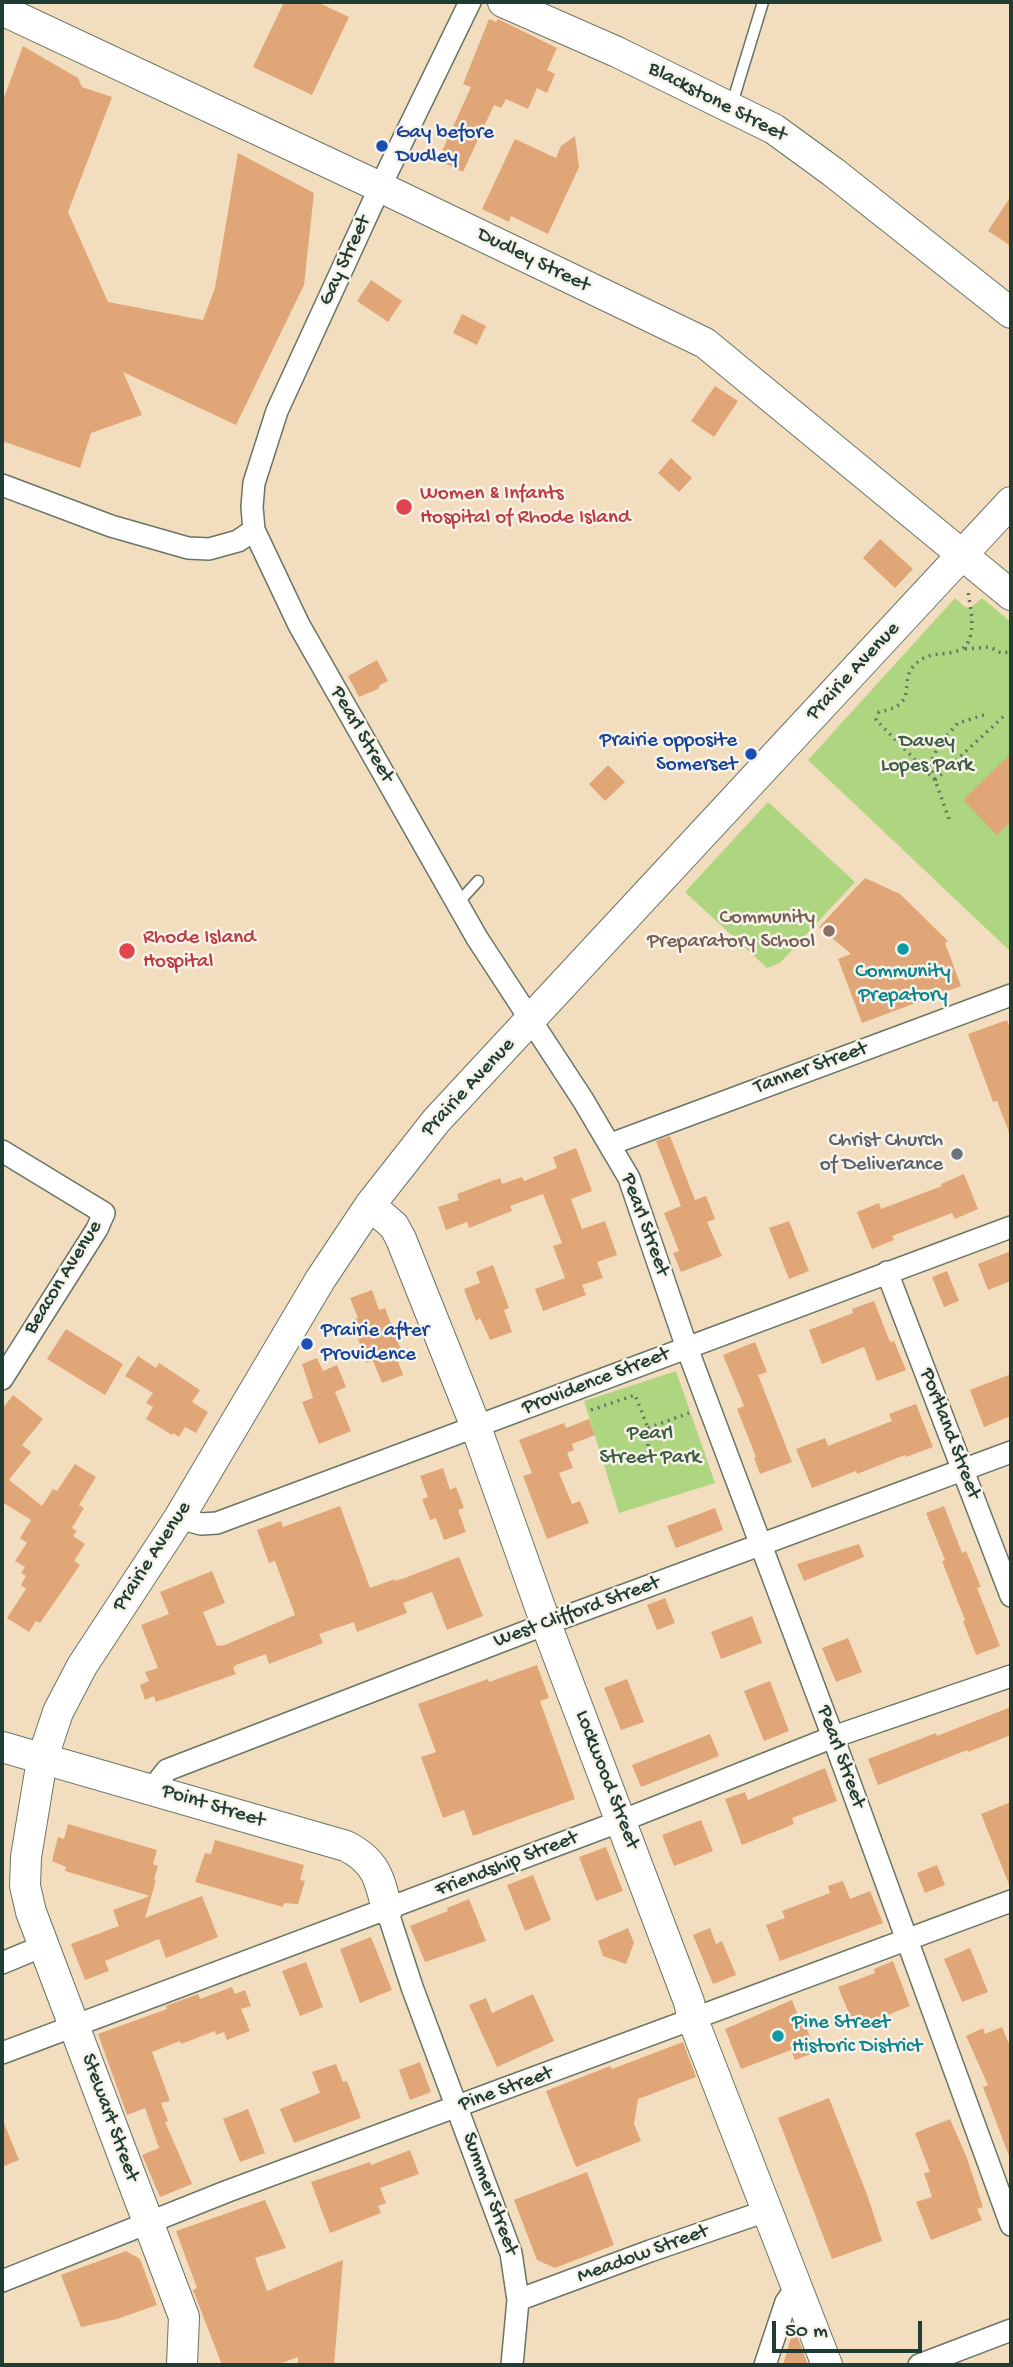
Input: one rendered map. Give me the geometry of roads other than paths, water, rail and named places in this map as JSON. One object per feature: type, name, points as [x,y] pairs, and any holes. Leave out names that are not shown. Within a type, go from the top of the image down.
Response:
[{"type":"street","name":"Gay Street","points":[[254,530],[254,483],[277,411],[380,187],[470,2]]},
{"type":"street","name":"Blackstone Street","points":[[503,2],[618,52],[774,129],[833,172],[1011,313]]},
{"type":"street","name":"Dudley Street","points":[[2,10],[705,343],[1011,595]]},
{"type":"street","points":[[2,485],[111,526],[188,548],[209,549],[238,541],[254,530]]},
{"type":"street","name":"Prairie Avenue","points":[[25,1872],[42,1760],[58,1712],[82,1666],[179,1518],[320,1280],[370,1205],[436,1121],[1011,502]]},
{"type":"street","name":"Pearl Street","points":[[254,530],[299,625],[457,904],[611,1144],[629,1178],[708,1407],[834,1737],[1011,2225]]},
{"type":"street","name":"Tanner Street","points":[[611,1144],[1011,995]]},
{"type":"street","name":"Beacon Avenue","points":[[2,1151],[104,1213],[97,1229],[3,1374]]},
{"type":"street","name":"Lockwood Street","points":[[370,1205],[394,1226],[401,1239],[476,1427],[546,1624],[689,2002],[693,2020],[827,2365]]},
{"type":"street","name":"Providence Street","points":[[179,1518],[201,1524],[217,1524],[1011,1227]]},
{"type":"street","name":"Portland Street","points":[[887,1272],[1011,1596]]},
{"type":"street","name":"West Clifford Street","points":[[152,1788],[167,1770],[546,1624],[1011,1452]]},
{"type":"street","name":"Friendship Street","points":[[2,2053],[387,1910],[834,1737],[1011,1676]]},
{"type":"street","name":"Point Street","points":[[2,1747],[346,1846],[361,1854],[373,1867],[387,1910]]},
{"type":"street","name":"Stewart Street","points":[[25,1872],[31,1912],[43,1946],[76,2026],[184,2317],[183,2365]]},
{"type":"street","name":"Pine Street","points":[[2,2281],[228,2191],[1011,1901]]},
{"type":"street","name":"Summer Street","points":[[387,1910],[512,2253],[518,2300],[512,2365]]},
{"type":"street","points":[[2,1963],[43,1946]]},
{"type":"street","name":"Meadow Street","points":[[518,2300],[769,2210]]},
{"type":"street","points":[[765,2365],[786,2302],[796,2288]]},
{"type":"street","points":[[919,2365],[1011,2330]]},
{"type":"lane","points":[[731,107],[763,2]]},
{"type":"lane","points":[[457,904],[478,881]]},
{"type":"place","name":"Gay before Dudley","points":[[382,146]]},
{"type":"place","name":"Women & Infants Hospital of Rhode Island","points":[[404,507]]},
{"type":"place","name":"Prairie opposite Somerset","points":[[751,754]]},
{"type":"place","name":"Community Preparatory School","points":[[829,931]]},
{"type":"place","name":"Community Prepatory","points":[[903,949]]},
{"type":"place","name":"Rhode Island Hospital","points":[[127,951]]},
{"type":"place","name":"Christ Church of Deliverance","points":[[957,1154]]},
{"type":"place","name":"Prairie after Providence","points":[[307,1344]]},
{"type":"place","name":"Pine Street Historic District","points":[[778,2036]]},
{"type":"park label","name":"Davey Lopes Park","points":[[927,755]]},
{"type":"park label","name":"Pearl Street Park","points":[[650,1447]]}]
